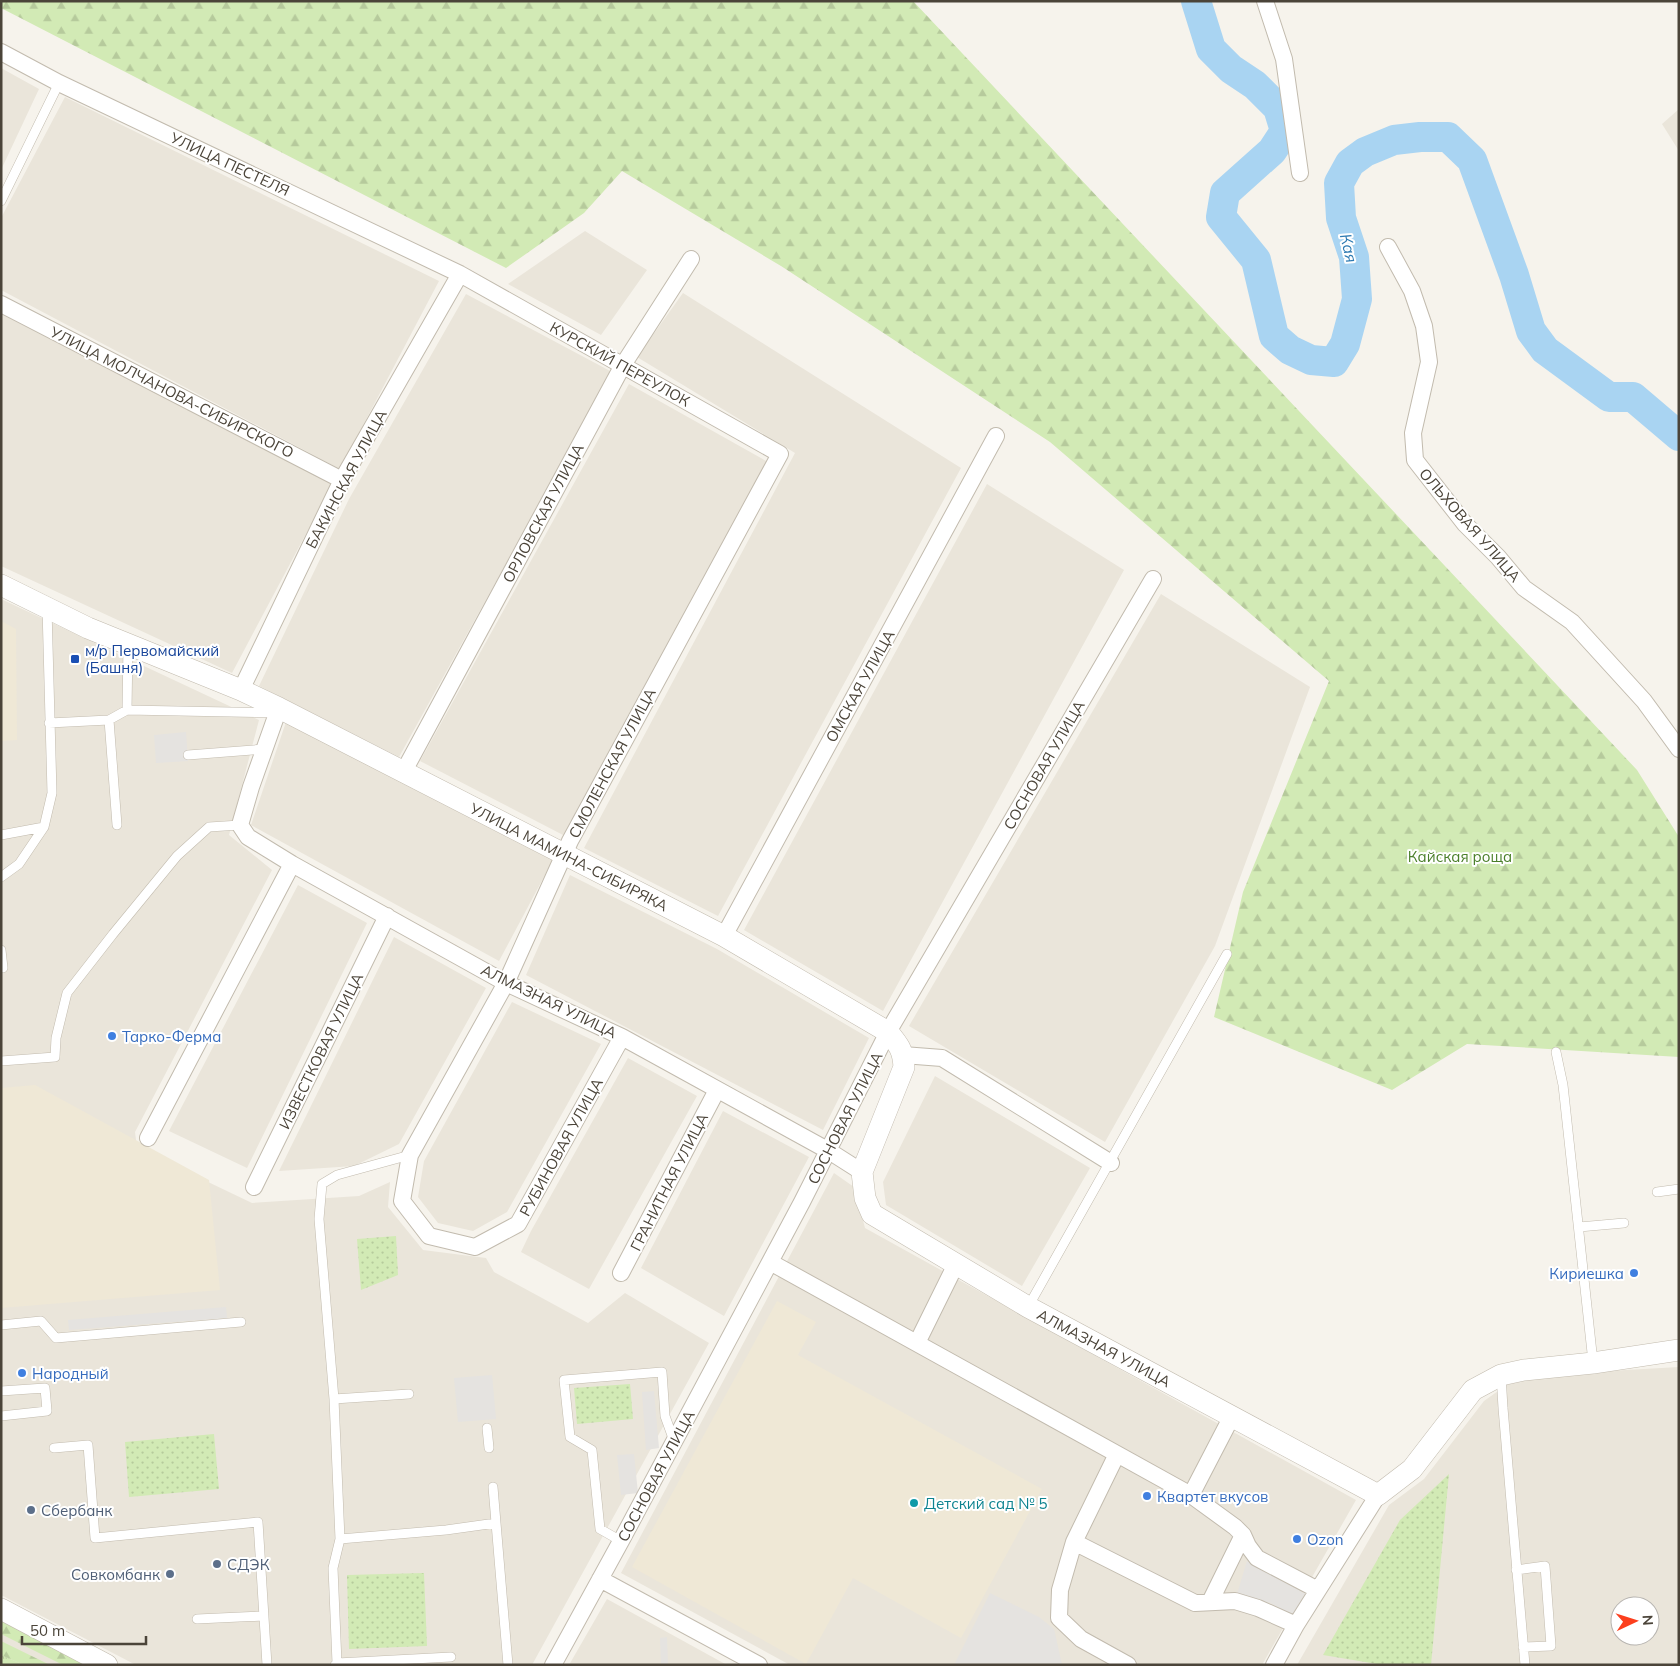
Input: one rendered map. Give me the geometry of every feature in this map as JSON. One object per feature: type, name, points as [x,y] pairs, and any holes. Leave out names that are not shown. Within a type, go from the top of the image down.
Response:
[{"type":"street","points":[[1265,1],[1284,59],[1300,173]]},
{"type":"street","name":"УЛИЦА ПЕСТЕЛЯ","points":[[1,52],[60,83],[460,274]]},
{"type":"street","name":"ОЛЬХОВАЯ УЛИЦА","points":[[1388,247],[1412,291],[1424,326],[1429,362],[1413,433],[1415,460],[1465,524],[1498,557],[1524,588],[1572,622],[1612,665],[1644,701],[1679,749]]},
{"type":"street","name":"ОРЛОВСКАЯ УЛИЦА","points":[[404,771],[624,365],[691,259]]},
{"type":"street","name":"КУРСКИЙ ПЕРЕУЛОК","points":[[460,274],[780,454]]},
{"type":"street","name":"БАКИНСКАЯ УЛИЦА","points":[[241,690],[342,480],[460,274]]},
{"type":"street","name":"УЛИЦА МОЛЧАНОВА-СИБИРСКОГО","points":[[1,304],[342,480]]},
{"type":"street","name":"ОМСКАЯ УЛИЦА","points":[[724,936],[996,436]]},
{"type":"street","name":"СМОЛЕНСКАЯ УЛИЦА","points":[[410,1155],[506,983],[563,854],[780,454]]},
{"type":"street","name":"СОСНОВАЯ УЛИЦА","points":[[552,1665],[621,1541],[829,1151],[888,1032],[1153,579]]},
{"type":"street","name":"УЛИЦА МАМИНА-СИБИРЯКА","points":[[1,585],[88,628],[241,690],[278,711],[404,771],[724,936],[888,1032],[900,1045],[903,1054]]},
{"type":"street","points":[[240,825],[251,787],[278,711]]},
{"type":"street","name":"АЛМАЗНАЯ УЛИЦА","points":[[240,825],[248,837],[292,864],[506,983],[622,1037],[829,1151],[862,1172]]},
{"type":"street","points":[[148,1138],[292,864]]},
{"type":"street","name":"ИЗВЕСТКОВАЯ УЛИЦА","points":[[254,1187],[387,916]]},
{"type":"street","name":"РУБИНОВАЯ УЛИЦА","points":[[410,1155],[402,1201],[429,1236],[475,1247],[518,1224],[622,1037]]},
{"type":"street","points":[[903,1054],[942,1058],[1111,1163]]},
{"type":"street","name":"АЛМАЗНАЯ УЛИЦА","points":[[903,1054],[904,1067],[862,1172],[865,1198],[872,1214],[1028,1307],[1378,1495]]},
{"type":"street","name":"ГРАНИТНАЯ УЛИЦА","points":[[621,1273],[716,1090]]},
{"type":"street","points":[[770,1262],[1191,1495],[1235,1527],[1243,1535],[1248,1546],[1258,1558],[1318,1590]]},
{"type":"street","points":[[917,1343],[956,1264]]},
{"type":"street","points":[[1274,1665],[1296,1625],[1378,1495],[1412,1469],[1473,1390],[1501,1374],[1679,1350]]},
{"type":"street","points":[[1191,1495],[1232,1416]]},
{"type":"street","points":[[1117,1454],[1074,1542],[1060,1590],[1059,1618],[1081,1639],[1128,1665]]},
{"type":"street","points":[[1210,1602],[1243,1535]]},
{"type":"street","points":[[1074,1542],[1195,1603],[1235,1601],[1258,1608],[1296,1625]]},
{"type":"street","points":[[600,1579],[758,1665]]},
{"type":"street","points":[[1,1610],[107,1665]]},
{"type":"lane","points":[[1,201],[60,83]]},
{"type":"lane","points":[[1,877],[19,864],[44,827],[52,793],[47,608]]},
{"type":"lane","points":[[127,710],[128,644]]},
{"type":"lane","points":[[50,724],[109,720],[127,710],[278,711]]},
{"type":"lane","points":[[109,720],[117,825]]},
{"type":"lane","points":[[188,755],[265,749]]},
{"type":"lane","points":[[1,1061],[55,1057],[56,1038],[67,993],[114,934],[177,856],[209,827],[240,825]]},
{"type":"lane","points":[[1,835],[44,827]]},
{"type":"lane","points":[[1,950],[3,968]]},
{"type":"lane","points":[[1028,1307],[1111,1163],[1227,954]]},
{"type":"lane","points":[[1556,1052],[1563,1085],[1593,1363]]},
{"type":"lane","points":[[410,1155],[337,1175],[322,1184],[319,1219],[334,1399],[340,1539],[333,1568],[336,1664],[451,1657]]},
{"type":"lane","points":[[1657,1192],[1679,1189]]},
{"type":"lane","points":[[1579,1227],[1624,1223]]},
{"type":"lane","points":[[1,1325],[41,1321],[56,1338],[241,1322]]},
{"type":"lane","points":[[621,1541],[600,1530],[592,1450],[570,1437],[564,1380],[662,1372],[665,1416],[674,1442]]},
{"type":"lane","points":[[1501,1374],[1525,1665]]},
{"type":"lane","points":[[1,1391],[45,1388],[48,1411],[1,1416]]},
{"type":"lane","points":[[334,1399],[408,1394]]},
{"type":"lane","points":[[487,1428],[489,1448]]},
{"type":"lane","points":[[54,1448],[88,1445],[95,1538],[258,1522],[267,1665]]},
{"type":"lane","points":[[493,1487],[508,1665]]},
{"type":"lane","points":[[340,1539],[446,1530],[496,1523]]},
{"type":"lane","points":[[1516,1570],[1545,1566],[1551,1646],[1523,1646]]},
{"type":"lane","points":[[197,1619],[264,1616]]},
{"type":"shaded area","points":[[1,68],[39,89],[1,170]]},
{"type":"shaded area","points":[[65,97],[439,281],[340,469],[1,290],[1,218]]},
{"type":"shaded area","points":[[1679,109],[1679,151],[1662,124]]},
{"type":"shaded area","points":[[585,231],[647,270],[601,335],[508,284]]},
{"type":"shaded area","points":[[683,293],[961,468],[718,916],[584,848],[795,453],[637,357]]},
{"type":"shaded area","points":[[466,294],[612,372],[399,757],[259,686],[349,499]]},
{"type":"shaded area","points":[[1,311],[333,483],[232,673],[1,566]]},
{"type":"shaded area","points":[[629,384],[768,462],[565,836],[420,761]]},
{"type":"shaded area","points":[[987,484],[1124,570],[883,1011],[744,930]]},
{"type":"shaded area","points":[[1161,594],[1310,687],[1215,946],[1105,1142],[909,1026]]},
{"type":"shaded area","points":[[1,599],[259,720],[229,835],[272,870],[135,1132],[137,1148],[252,1203],[359,1196],[390,1182],[388,1207],[423,1250],[486,1258],[494,1272],[588,1323],[625,1293],[709,1343],[532,1665],[136,1665],[1,1595]]},
{"type":"shaded area","points":[[1,621],[16,629],[17,740],[1,741]]},
{"type":"shaded area","points":[[286,722],[554,858],[499,961],[251,825]]},
{"type":"shaded area","points":[[186,732],[188,761],[156,763],[154,735]]},
{"type":"shaded area","points":[[570,875],[717,949],[869,1038],[823,1130],[526,975]]},
{"type":"shaded area","points":[[298,885],[367,923],[247,1168],[169,1131]]},
{"type":"shaded area","points":[[394,937],[486,988],[399,1144],[354,1166],[279,1171]]},
{"type":"shaded area","points":[[512,1002],[601,1044],[507,1212],[473,1231],[438,1223],[418,1197],[424,1161]]},
{"type":"shaded area","points":[[628,1058],[697,1096],[589,1289],[521,1252]]},
{"type":"shaded area","points":[[935,1076],[1090,1168],[1022,1286],[886,1205],[883,1182]]},
{"type":"shaded area","points":[[35,1085],[209,1180],[220,1290],[1,1308],[1,1088]]},
{"type":"shaded area","points":[[723,1111],[809,1157],[724,1316],[641,1268]]},
{"type":"shaded area","points":[[834,1173],[854,1187],[865,1228],[1356,1500],[1262,1665],[790,1665],[621,1573]]},
{"type":"shaded area","points":[[777,1301],[816,1322],[798,1355],[1042,1489],[961,1638],[853,1578],[806,1664],[632,1567]]},
{"type":"shaded area","points":[[226,1307],[227,1318],[69,1330],[68,1320]]},
{"type":"shaded area","points":[[1679,1367],[1679,1665],[1297,1665],[1389,1505],[1424,1479],[1484,1401],[1519,1376]]},
{"type":"shaded area","points":[[492,1375],[496,1419],[458,1422],[454,1378]]},
{"type":"shaded area","points":[[654,1391],[659,1448],[646,1450],[642,1392]]},
{"type":"shaded area","points":[[634,1454],[638,1493],[621,1495],[617,1455]]},
{"type":"shaded area","points":[[1247,1561],[1306,1594],[1293,1617],[1269,1602],[1257,1615],[1233,1607]]},
{"type":"shaded area","points":[[990,1593],[1039,1617],[1054,1629],[1062,1665],[954,1665]]},
{"type":"shaded area","points":[[607,1599],[727,1665],[569,1665]]},
{"type":"shaded area","points":[[1,1631],[66,1665],[1,1665]]},
{"type":"shaded area","points":[[667,1637],[668,1665],[661,1665],[660,1638]]},
{"type":"green space","name":"Кайская роща","points":[[1,1],[913,1],[1637,770],[1679,837],[1679,1057],[1467,1044],[1392,1090],[1214,1017],[1243,892],[1329,681],[1050,442],[781,266],[622,171],[584,213],[506,268],[1,8]]},
{"type":"green space","points":[[396,1236],[398,1275],[361,1290],[357,1239]]},
{"type":"green space","points":[[630,1384],[633,1419],[577,1424],[574,1388]]},
{"type":"green space","points":[[214,1434],[219,1489],[129,1497],[125,1442]]},
{"type":"green space","points":[[1449,1474],[1431,1665],[1383,1665],[1323,1655],[1400,1520]]},
{"type":"green space","points":[[424,1573],[427,1646],[349,1649],[347,1575]]},
{"type":"green space","points":[[1,1620],[88,1665],[63,1665],[1,1634]]},
{"type":"green space","points":[[1,1641],[48,1664],[24,1665],[1,1655]]},
{"type":"green space","points":[[1,1655],[24,1665],[1,1665]]},
{"type":"waterway","name":"Кая","points":[[1196,1],[1211,49],[1231,69],[1255,85],[1278,108],[1285,131],[1272,151],[1225,193],[1221,217],[1256,260],[1274,336],[1290,350],[1311,360],[1334,362],[1345,344],[1357,299],[1354,257],[1341,218],[1339,183],[1350,163],[1365,152],[1394,140],[1420,137],[1448,137],[1472,160],[1514,275],[1531,331],[1545,350],[1609,397],[1633,397],[1679,436]]},
{"type":"place","name":"м/р Первомайский (Башня)","points":[[75,659]]},
{"type":"place","name":"Тарко-Ферма","points":[[112,1036]]},
{"type":"place","name":"Кириешка","points":[[1634,1273]]},
{"type":"place","name":"Народный","points":[[22,1373]]},
{"type":"place","name":"Квартет вкусов","points":[[1147,1496]]},
{"type":"place","name":"Детский сад № 5","points":[[914,1503]]},
{"type":"place","name":"Сбербанк","points":[[31,1510]]},
{"type":"place","name":"Ozon","points":[[1297,1539]]},
{"type":"place","name":"СДЭК","points":[[217,1564]]},
{"type":"place","name":"Совкомбанк","points":[[170,1574]]}]
